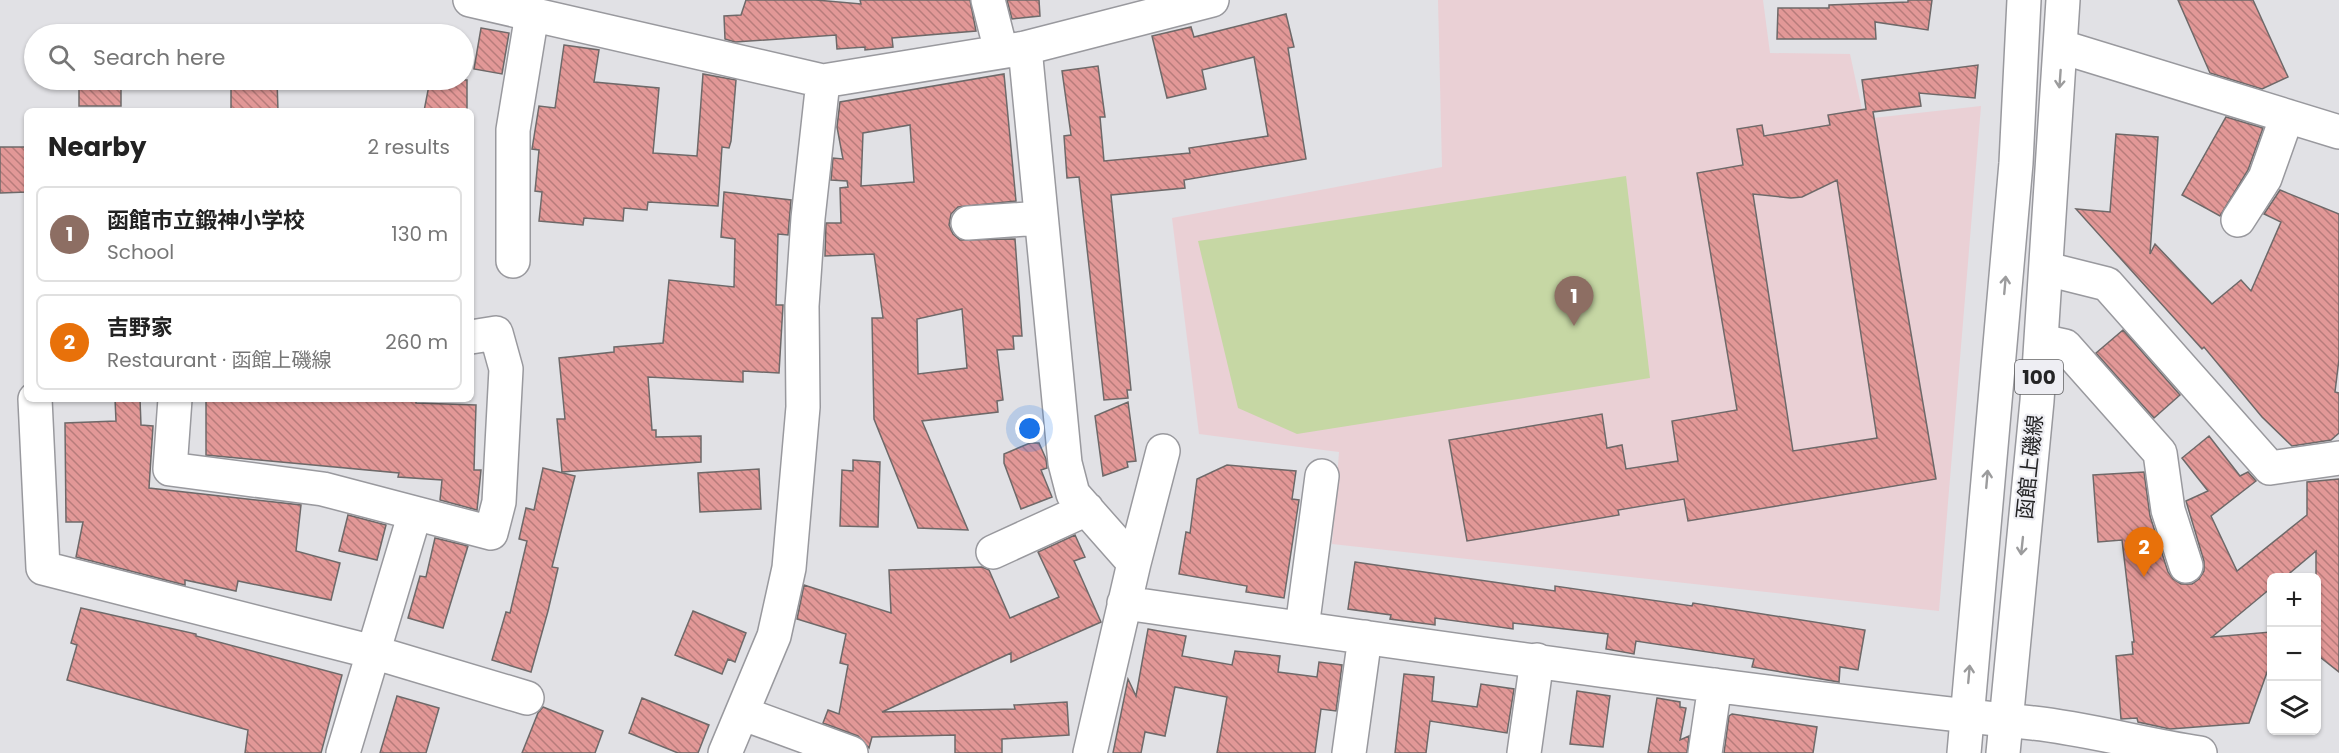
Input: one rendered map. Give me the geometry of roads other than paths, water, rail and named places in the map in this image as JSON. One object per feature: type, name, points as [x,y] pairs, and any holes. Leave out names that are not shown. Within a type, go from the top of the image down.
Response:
[{"type":"street","points":[[470,0],[823,81],[1013,50],[1212,0]]},
{"type":"street","points":[[988,0],[1013,50],[1041,218],[1065,463],[1073,494],[1134,563]]},
{"type":"street","name":"函館上磯線","points":[[1964,753],[2016,163],[2024,0]]},
{"type":"street","name":"函館上磯線","points":[[2004,737],[2048,269],[2063,0]]},
{"type":"street","points":[[513,261],[513,130],[532,14]]},
{"type":"street","points":[[2062,47],[2339,132]]},
{"type":"street","points":[[725,753],[744,714],[774,636],[789,568],[803,406],[802,306],[808,218],[823,81]]},
{"type":"street","points":[[2238,220],[2265,178],[2287,116]]},
{"type":"street","points":[[968,223],[1041,218]]},
{"type":"street","points":[[2048,269],[2107,284],[2270,468],[2339,458]]},
{"type":"street","points":[[176,402],[170,469],[323,489],[491,533],[499,502],[506,369],[496,333],[474,337]]},
{"type":"street","points":[[2042,341],[2065,346],[2160,453],[2168,510],[2186,566]]},
{"type":"street","points":[[35,402],[43,568],[373,652],[527,698]]},
{"type":"street","points":[[1090,753],[1124,603],[1163,451]]},
{"type":"street","points":[[1302,628],[1322,476]]},
{"type":"street","points":[[993,552],[1087,509]]},
{"type":"street","points":[[343,753],[415,513]]},
{"type":"street","points":[[1124,603],[1715,686],[1966,718],[2004,737],[2035,723],[2200,753]]},
{"type":"street","points":[[1349,753],[1365,637]]},
{"type":"street","points":[[1524,753],[1537,660]]},
{"type":"street","points":[[1705,753],[1715,686]]},
{"type":"street","points":[[744,714],[851,753]]},
{"type":"place","name":"函館市立鍛神小学校","points":[[1574,326]]},
{"type":"place","name":"吉野家","points":[[2144,577]]}]
